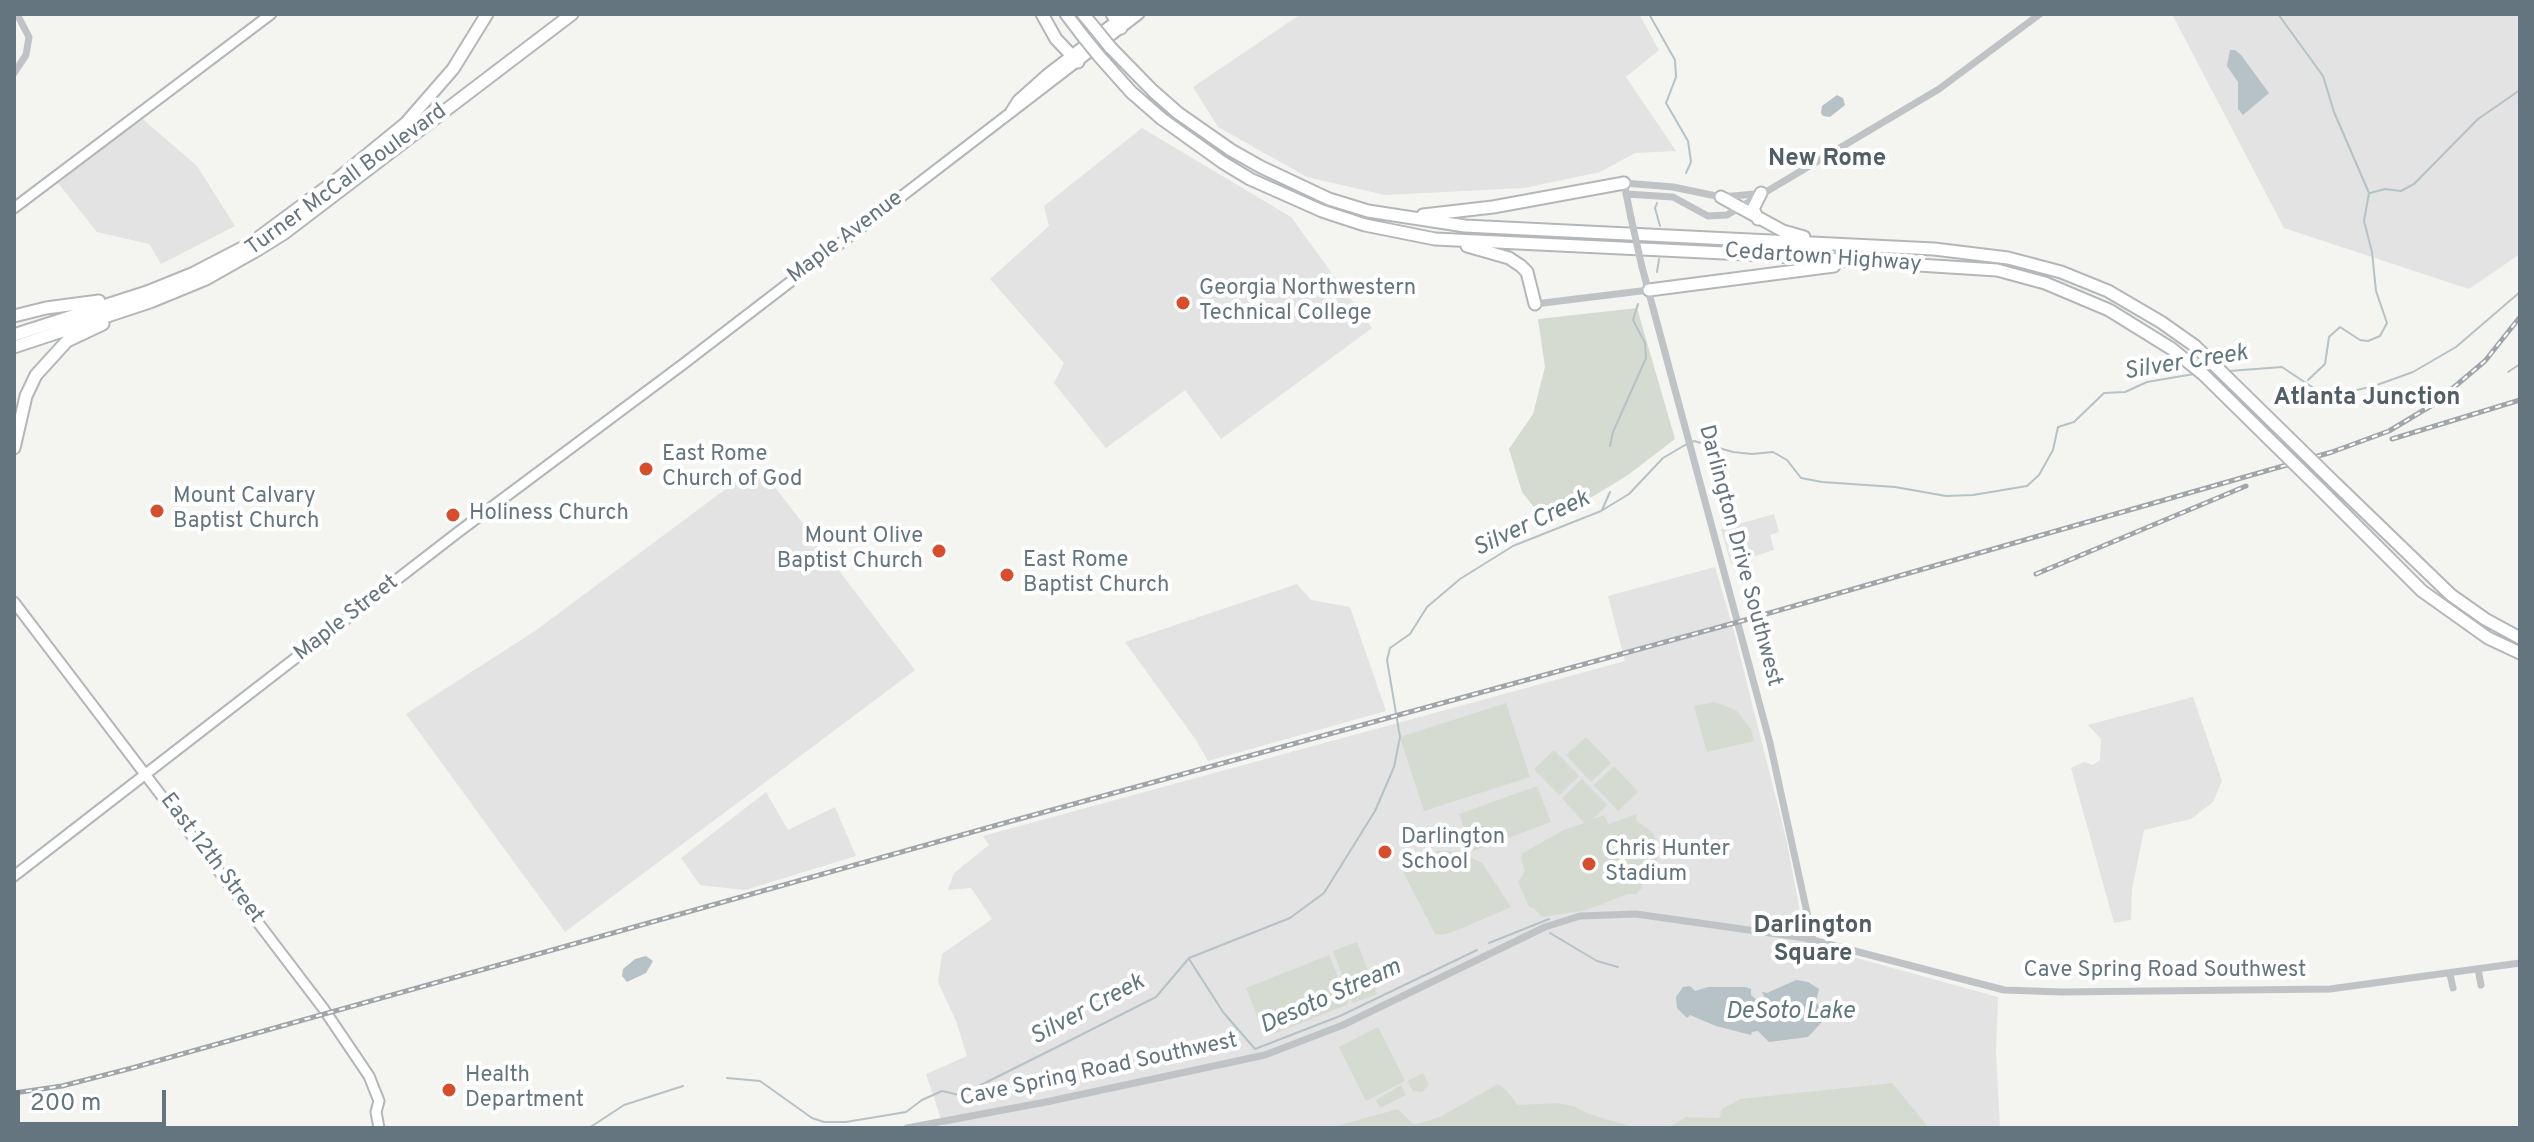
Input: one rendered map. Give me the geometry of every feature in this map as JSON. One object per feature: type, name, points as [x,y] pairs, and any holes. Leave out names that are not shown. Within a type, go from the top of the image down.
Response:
[{"type":"highway","name":"Turner McCall Boulevard","points":[[14,335],[194,273],[250,244],[406,123],[453,69],[487,14]]},
{"type":"highway","points":[[531,44],[565,14]]},
{"type":"highway","name":"Turner McCall Boulevard","points":[[14,347],[150,302],[206,279],[283,234],[572,14]]},
{"type":"highway","points":[[1042,14],[1056,39],[1073,59]]},
{"type":"highway","name":"Cedartown Highway","points":[[1066,14],[1178,113],[1231,150],[1329,199],[1368,211],[1465,226],[1934,249],[2008,258],[2061,272],[2108,291],[2195,346],[2451,595],[2520,638]]},
{"type":"highway","name":"Cedartown Highway","points":[[1083,14],[1097,41],[1141,101],[1162,119],[1250,179],[1322,211],[1365,225],[1435,239],[1997,270],[2045,283],[2109,310],[2172,349],[2229,398],[2422,591],[2488,638],[2520,653]]},
{"type":"highway","points":[[1403,217],[1625,189]]},
{"type":"highway","points":[[1758,220],[1753,209],[1761,193]]},
{"type":"highway","points":[[1721,197],[1783,231],[1828,244]]},
{"type":"highway","points":[[1435,239],[1509,258],[1527,272],[1535,304]]},
{"type":"highway","points":[[1649,290],[1858,262]]},
{"type":"highway","points":[[14,316],[46,308],[123,298]]},
{"type":"highway","points":[[14,448],[26,396],[44,364],[67,341],[150,302]]},
{"type":"main road","points":[[14,208],[271,14]]},
{"type":"main road","name":"Maple Avenue","points":[[682,365],[1011,111],[1018,100],[1097,41],[1118,19],[1139,14]]},
{"type":"main road","name":"Maple Street","points":[[14,876],[457,533],[682,365]]},
{"type":"main road","name":"East 12th Street","points":[[14,602],[265,929],[369,1076],[379,1101],[376,1112],[379,1128]]},
{"type":"street","points":[[14,73],[26,55],[29,37],[17,14]]},
{"type":"street","points":[[1625,189],[1673,197],[1708,216],[1716,217],[1739,208],[1939,89],[2040,14]]},
{"type":"street","points":[[1625,189],[1673,187],[1721,197],[1761,193]]},
{"type":"street","name":"Darlington Drive Southwest","points":[[1625,189],[1642,267],[1770,743],[1813,940]]},
{"type":"street","points":[[1535,304],[1649,290]]},
{"type":"street","name":"Cave Spring Road Southwest","points":[[907,1128],[1265,1055],[1343,1025],[1545,927],[1580,916],[1648,915],[1813,940],[2004,990],[2330,989],[2520,963]]},
{"type":"street","points":[[2478,969],[2481,985]]},
{"type":"street","points":[[2450,974],[2453,988]]},
{"type":"shaded area","points":[[1301,14],[1639,14],[1659,50],[1626,77],[1676,151],[1635,153],[1600,172],[1524,188],[1385,195],[1307,177],[1218,127],[1193,87]]},
{"type":"shaded area","points":[[2172,14],[2520,14],[2520,254],[2469,289],[2284,228]]},
{"type":"shaded area","points":[[138,115],[197,166],[235,226],[161,264],[149,244],[97,232],[54,178]]},
{"type":"shaded area","name":"Georgia Northwestern Technical College","points":[[1142,128],[1291,217],[1372,328],[1221,439],[1185,390],[1106,448],[1054,383],[1064,363],[990,279],[1049,226],[1044,206]]},
{"type":"shaded area","points":[[1637,308],[1675,439],[1628,475],[1587,500],[1545,513],[1536,510],[1522,492],[1509,449],[1533,414],[1545,367],[1538,319]]},
{"type":"shaded area","points":[[758,465],[915,670],[565,932],[406,714],[535,631]]},
{"type":"shaded area","points":[[1774,514],[1779,532],[1770,535],[1774,550],[1731,564],[1721,529]]},
{"type":"shaded area","name":"Darlington School","points":[[1715,567],[1786,838],[1805,938],[1842,954],[1998,997],[1996,1052],[2000,1128],[944,1128],[926,1074],[967,1056],[956,1021],[938,982],[942,954],[992,919],[971,888],[948,890],[954,873],[989,845],[983,836],[1625,661],[1608,596]]},
{"type":"shaded area","points":[[1297,584],[1311,600],[1350,607],[1386,711],[1208,761],[1125,642]]},
{"type":"shaded area","points":[[2193,697],[2222,781],[2213,802],[2191,819],[2144,830],[2132,889],[2131,920],[2114,923],[2071,768],[2084,762],[2093,765],[2100,760],[2101,739],[2088,725]]},
{"type":"shaded area","points":[[1714,702],[1736,710],[1751,729],[1754,741],[1707,752],[1694,706]]},
{"type":"shaded area","points":[[1506,703],[1530,777],[1424,811],[1400,737]]},
{"type":"shaded area","points":[[1586,737],[1611,763],[1591,782],[1566,755]]},
{"type":"shaded area","points":[[1554,750],[1579,776],[1559,795],[1534,769]]},
{"type":"shaded area","points":[[1614,766],[1638,792],[1618,811],[1594,785]]},
{"type":"shaded area","name":"Chris Hunter Stadium","points":[[1582,779],[1607,805],[1593,819],[1604,815],[1608,824],[1637,814],[1636,820],[1653,833],[1659,849],[1656,867],[1644,878],[1642,888],[1636,894],[1628,894],[1587,910],[1542,917],[1529,907],[1518,882],[1525,872],[1521,858],[1523,853],[1564,830],[1584,823],[1562,798]]},
{"type":"shaded area","points":[[1537,786],[1551,822],[1473,851],[1459,814]]},
{"type":"shaded area","points":[[766,792],[788,830],[835,807],[856,856],[745,890],[700,885],[681,858]]},
{"type":"shaded area","points":[[1438,851],[1460,852],[1482,863],[1511,907],[1453,932],[1435,934],[1403,871],[1407,869],[1406,863]]},
{"type":"shaded area","points":[[1357,942],[1377,994],[1353,1003],[1333,951]]},
{"type":"shaded area","points":[[1329,955],[1349,1004],[1266,1037],[1246,988]]},
{"type":"shaded area","points":[[1378,1027],[1405,1081],[1366,1101],[1339,1047]]},
{"type":"shaded area","points":[[1423,1073],[1429,1085],[1422,1092],[1413,1091],[1408,1081]]},
{"type":"shaded area","points":[[1892,1083],[1929,1128],[1668,1128],[1686,1117],[1719,1118],[1722,1109],[1740,1099]]},
{"type":"shaded area","points":[[1498,1084],[1518,1105],[1557,1103],[1573,1106],[1636,1128],[1329,1128],[1398,1109],[1414,1125],[1440,1117]]},
{"type":"shaded area","points":[[1401,1085],[1406,1095],[1380,1108],[1376,1100]]},
{"type":"water","points":[[2230,50],[2241,55],[2269,93],[2243,115],[2238,109],[2238,82],[2227,66]]},
{"type":"water","points":[[1837,95],[1843,98],[1845,105],[1830,117],[1823,116],[1822,106]]},
{"type":"water","points":[[646,956],[653,961],[646,973],[627,982],[622,976],[623,969],[635,959]]},
{"type":"water","name":"DeSoto Lake","points":[[1796,980],[1808,982],[1819,989],[1816,1002],[1824,1013],[1821,1023],[1808,1037],[1769,1042],[1758,1031],[1751,1035],[1690,1015],[1687,1018],[1677,1008],[1676,997],[1683,987],[1690,986],[1695,991],[1708,987],[1745,987],[1751,989],[1751,995],[1759,1002],[1764,996],[1762,992],[1767,993]]},
{"type":"waterway","points":[[1649,14],[1675,60],[1676,77],[1666,103],[1688,141],[1691,162],[1686,173]]},
{"type":"waterway","points":[[2278,14],[2323,76],[2334,112],[2369,193]]},
{"type":"waterway","name":"Silver Creek","points":[[2370,193],[2385,189],[2401,191],[2414,184],[2478,119],[2520,90]]},
{"type":"waterway","name":"Silver Creek","points":[[2308,380],[2325,364],[2329,337],[2340,327],[2360,340],[2368,341],[2380,336],[2387,323],[2376,291],[2372,252],[2364,221],[2369,193]]},
{"type":"waterway","points":[[1657,203],[1655,208],[1660,226]]},
{"type":"waterway","points":[[1657,272],[1659,259]]},
{"type":"waterway","points":[[2229,371],[2282,367],[2327,397],[2374,386],[2413,372],[2456,347],[2520,292]]},
{"type":"waterway","points":[[1610,446],[1613,432],[1646,358],[1645,343],[1633,320],[1638,304]]},
{"type":"waterway","points":[[2508,372],[2520,364]]},
{"type":"waterway","name":"Silver Creek","points":[[727,1078],[760,1081],[812,1118],[824,1122],[846,1122],[906,1112],[942,1091],[959,1095],[965,1093],[1061,1045],[1156,997],[1189,958],[1290,918],[1324,893],[1375,811],[1394,767],[1400,737],[1387,660],[1390,648],[1410,634],[1427,607],[1460,579],[1513,546],[1601,511],[1629,494],[1663,458],[1685,445],[1694,441],[1733,452],[1773,452],[1787,460],[1801,478],[1822,482],[1895,487],[1946,496],[1973,495],[2027,486],[2039,475],[2053,450],[2058,427],[2074,422],[2104,393],[2125,392],[2147,382],[2194,374]]},
{"type":"waterway","points":[[1602,510],[1610,492]]},
{"type":"waterway","name":"Desoto Stream","points":[[1489,943],[1549,919]]},
{"type":"waterway","name":"Desoto Stream","points":[[1550,933],[1597,961],[1618,967]]},
{"type":"waterway","name":"Desoto Stream","points":[[1189,959],[1223,1012],[1255,1049],[1340,1016],[1477,950]]},
{"type":"waterway","name":"Silver Creek","points":[[589,1128],[624,1105],[683,1086]]},
{"type":"railway","points":[[14,1093],[62,1086],[132,1068],[1008,822],[1738,622],[2332,452],[2389,431],[2434,404],[2485,361],[2520,317]]},
{"type":"railway","points":[[2392,439],[2520,400]]},
{"type":"railway","points":[[2036,574],[2246,486]]},
{"type":"place","name":"Georgia Northwestern Technical College","points":[[1183,303]]},
{"type":"place","name":"East Rome Church of God","points":[[646,469]]},
{"type":"place","name":"Mount Calvary Baptist Church","points":[[157,511]]},
{"type":"place","name":"Holiness Church","points":[[453,515]]},
{"type":"place","name":"Mount Olive Baptist Church","points":[[939,551]]},
{"type":"place","name":"East Rome Baptist Church","points":[[1007,575]]},
{"type":"place","name":"Darlington School","points":[[1385,852]]},
{"type":"place","name":"Chris Hunter Stadium","points":[[1589,864]]},
{"type":"place","name":"Health Department","points":[[449,1090]]},
{"type":"district","name":"New Rome","points":[[1827,160]]},
{"type":"district","name":"Atlanta Junction","points":[[2367,399]]},
{"type":"district","name":"Darlington Square","points":[[1813,941]]}]
